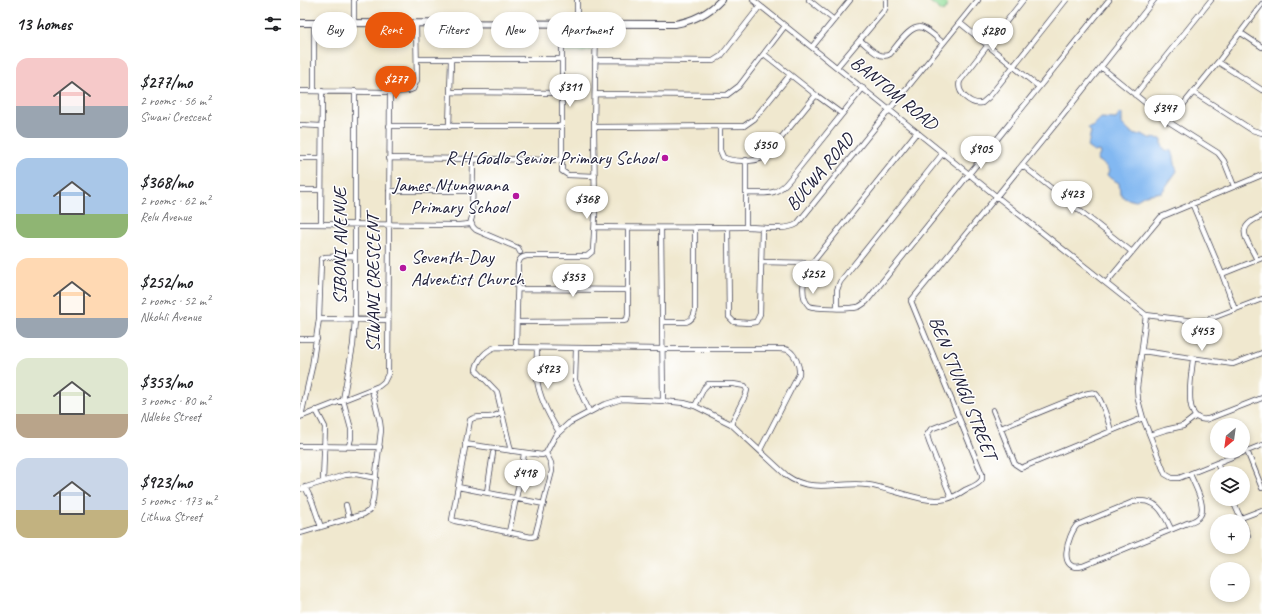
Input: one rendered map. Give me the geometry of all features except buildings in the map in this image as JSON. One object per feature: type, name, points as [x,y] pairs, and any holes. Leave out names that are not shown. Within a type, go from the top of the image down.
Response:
[{"type":"street","points":[[354,0],[354,12]]},
{"type":"street","points":[[576,12],[577,0]]},
{"type":"street","points":[[712,7],[716,0]]},
{"type":"street","points":[[626,25],[675,24],[691,20],[700,16],[721,0]]},
{"type":"street","name":"BANTOM ROAD","points":[[753,0],[1146,315]]},
{"type":"street","points":[[809,0],[834,20]]},
{"type":"street","points":[[812,47],[850,0]]},
{"type":"street","points":[[837,67],[884,11],[886,7],[886,0]]},
{"type":"street","name":"BUCWA ROAD","points":[[595,226],[628,228],[762,228],[791,227],[797,224],[891,110],[978,0]]},
{"type":"street","points":[[1023,0],[961,79],[959,88],[962,94],[976,104],[985,101],[1066,0]]},
{"type":"street","points":[[917,132],[811,263],[804,280],[806,302],[809,306],[837,308],[857,307],[866,302],[968,173],[1109,0]]},
{"type":"street","points":[[996,196],[1154,0]]},
{"type":"street","points":[[1135,95],[1211,0]]},
{"type":"street","points":[[1169,122],[1218,62],[1262,4]]},
{"type":"street","points":[[595,60],[713,61],[721,56],[760,6]]},
{"type":"street","points":[[300,23],[312,23]]},
{"type":"street","points":[[300,91],[390,92],[408,91],[413,89],[416,83],[416,23],[547,24]]},
{"type":"street","points":[[960,23],[1039,87]]},
{"type":"street","points":[[595,94],[727,94],[739,86],[785,26]]},
{"type":"street","points":[[860,40],[879,55],[883,56],[890,54],[908,33],[915,28],[922,28],[943,43]]},
{"type":"street","points":[[1241,32],[1262,47]]},
{"type":"street","points":[[314,48],[314,91]]},
{"type":"street","points":[[562,48],[562,171],[565,175],[594,176]]},
{"type":"street","points":[[516,348],[518,322],[518,265],[521,258],[527,256],[589,255],[593,251],[595,226],[595,48]]},
{"type":"street","points":[[764,54],[842,114]]},
{"type":"street","points":[[417,59],[562,59]]},
{"type":"street","points":[[449,127],[451,60]]},
{"type":"street","points":[[1218,62],[1262,90]]},
{"type":"street","points":[[1101,67],[1169,122],[1220,155],[1234,186]]},
{"type":"street","points":[[594,126],[720,127],[747,125],[790,75]]},
{"type":"street","points":[[746,193],[773,193],[781,190],[863,88]]},
{"type":"street","points":[[320,224],[322,91]]},
{"type":"street","name":"SIBONI AVENUE","points":[[344,400],[353,345],[355,320],[355,91]]},
{"type":"street","name":"SIWANI CRESCENT","points":[[301,416],[372,390],[382,384],[388,374],[390,92]]},
{"type":"street","points":[[450,92],[561,93]]},
{"type":"street","points":[[1193,92],[1252,130],[1262,133]]},
{"type":"street","points":[[720,127],[720,150],[721,155],[726,159],[760,159],[767,155],[816,95]]},
{"type":"street","points":[[300,126],[321,126]]},
{"type":"street","points":[[389,126],[562,126]]},
{"type":"street","points":[[837,308],[837,290],[840,282],[943,153]]},
{"type":"street","points":[[300,158],[321,158]]},
{"type":"street","points":[[389,158],[562,160]]},
{"type":"street","points":[[473,160],[471,222],[473,228],[518,248],[520,252]]},
{"type":"street","points":[[746,160],[746,227]]},
{"type":"street","points":[[1022,165],[1132,252]]},
{"type":"street","points":[[1106,284],[1160,217],[1262,175]]},
{"type":"street","points":[[300,190],[320,190]]},
{"type":"street","points":[[389,191],[472,191]]},
{"type":"street","name":"BEN STUNGU STREET","points":[[546,453],[551,441],[559,432],[574,420],[589,411],[612,401],[622,399],[663,401],[684,403],[695,406],[731,424],[787,476],[799,482],[810,485],[866,485],[903,495],[941,500],[952,498],[978,484],[982,478],[982,474],[911,301],[996,196]]},
{"type":"street","points":[[1192,203],[1222,274],[1235,310]]},
{"type":"street","points":[[1257,260],[1244,230],[1249,222],[1262,216]]},
{"type":"street","points":[[300,224],[459,225],[468,224],[471,222]]},
{"type":"street","points":[[663,322],[686,322],[690,321],[694,317],[696,227]]},
{"type":"street","points":[[728,227],[729,317],[734,322],[753,323],[759,317],[761,309],[762,228]]},
{"type":"street","points":[[518,322],[623,321],[628,319],[628,228]]},
{"type":"street","points":[[661,228],[663,401]]},
{"type":"street","points":[[301,416],[317,339],[321,259],[325,256],[354,256]]},
{"type":"street","points":[[1222,274],[1262,258]]},
{"type":"street","points":[[761,262],[811,263]]},
{"type":"street","points":[[518,289],[629,290]]},
{"type":"street","points":[[1229,458],[1175,479],[1167,476],[1164,472],[1143,418],[1137,395],[1146,315],[1201,321],[1262,299]]},
{"type":"street","points":[[319,319],[388,320]]},
{"type":"street","points":[[300,339],[317,339]]},
{"type":"street","points":[[511,451],[496,389],[477,373],[476,368],[489,349],[496,347],[788,350],[798,366],[798,374],[760,450]]},
{"type":"street","points":[[537,348],[537,381],[539,390],[548,414],[559,432]]},
{"type":"street","points":[[576,349],[575,380],[589,411]]},
{"type":"street","points":[[1142,351],[1233,364],[1262,354]]},
{"type":"street","points":[[1193,359],[1189,397],[1196,416],[1204,420],[1208,419],[1262,398]]},
{"type":"street","points":[[695,406],[704,388],[708,384],[733,384],[745,386],[747,390],[746,394],[731,424]]},
{"type":"street","points":[[300,533],[364,514],[370,510],[376,478],[381,426],[372,390]]},
{"type":"street","points":[[1001,428],[1082,395],[1094,393],[1099,399],[1111,431]]},
{"type":"street","points":[[344,400],[351,429],[349,446]]},
{"type":"street","points":[[316,410],[325,427],[323,482]]},
{"type":"street","points":[[993,410],[1015,464],[1022,468],[1143,418]]},
{"type":"street","points":[[465,444],[540,455],[546,453],[551,463],[552,471],[535,536],[533,537],[455,522],[452,520],[468,425],[472,418],[492,418],[502,412]]},
{"type":"street","points":[[1150,435],[1183,426],[1196,416]]},
{"type":"street","points":[[952,498],[927,435],[931,429],[959,418]]},
{"type":"street","points":[[1250,450],[1262,445]]},
{"type":"street","points":[[300,446],[380,447]]},
{"type":"street","points":[[486,492],[493,453]]},
{"type":"street","points":[[509,532],[524,453]]},
{"type":"street","points":[[1249,458],[1262,488]]},
{"type":"street","points":[[321,527],[312,501],[303,488],[351,474],[376,478]]},
{"type":"street","points":[[1171,529],[1160,507],[1144,501],[1133,502],[1077,525],[1072,531],[1068,543],[1066,558],[1070,565],[1079,566],[1196,519],[1202,513],[1202,506],[1190,474]]},
{"type":"street","points":[[458,487],[544,504]]},
{"type":"street","points":[[346,505],[350,518]]},
{"type":"street","points":[[1250,517],[1262,510]]},
{"type":"green space","points":[[942,0],[948,5],[943,12],[929,1]]},
{"type":"green space","points":[[564,48],[592,48],[592,50],[583,52],[565,52]]},
{"type":"water","points":[[1120,113],[1122,114],[1122,124],[1130,132],[1136,135],[1142,134],[1149,138],[1162,139],[1162,145],[1165,150],[1172,151],[1177,171],[1162,192],[1145,195],[1135,201],[1124,198],[1120,193],[1119,183],[1107,175],[1109,171],[1106,166],[1097,160],[1100,154],[1099,151],[1094,152],[1087,147],[1091,132],[1088,128],[1092,127],[1101,118],[1116,119]]},
{"type":"place","name":"R H Godlo Senior Primary School","points":[[665,158]]},
{"type":"place","name":"James Ntungwana Primary School","points":[[516,196]]},
{"type":"place","name":"Seventh-Day Adventist Church","points":[[403,268]]}]
